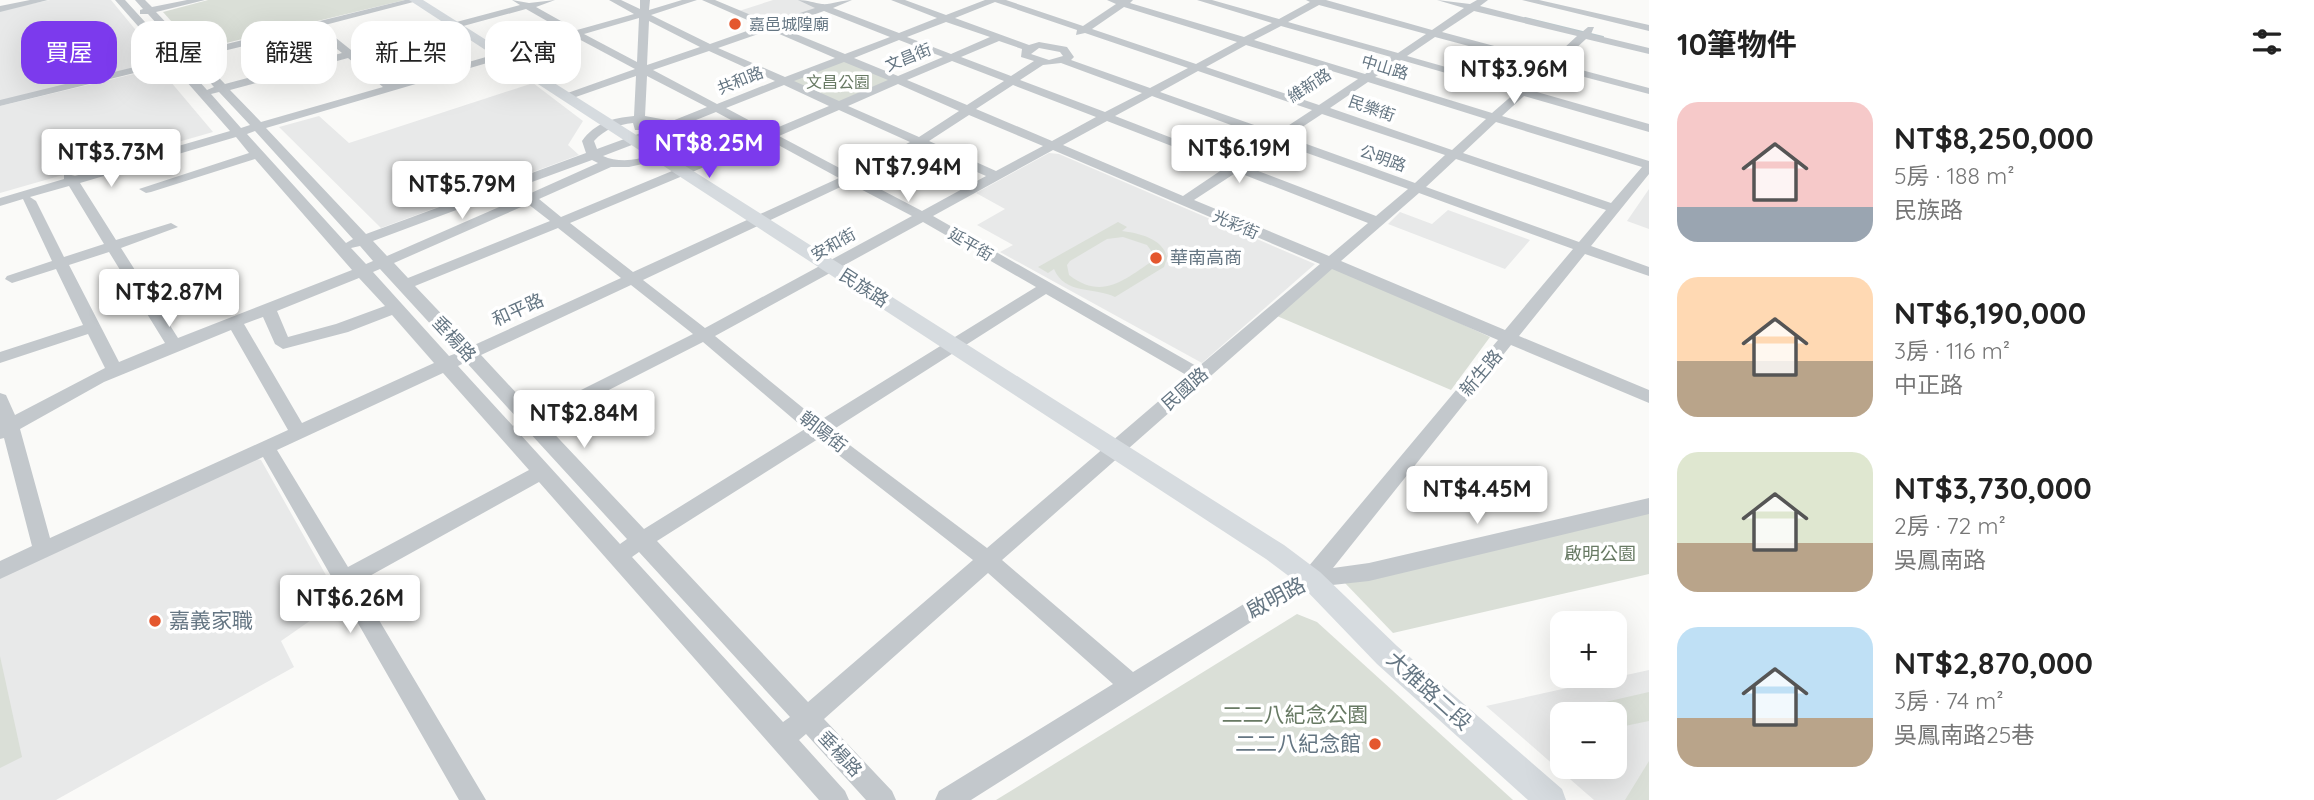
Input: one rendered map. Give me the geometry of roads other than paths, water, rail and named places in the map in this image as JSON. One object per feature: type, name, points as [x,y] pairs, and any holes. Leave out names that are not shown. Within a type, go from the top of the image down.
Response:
[{"type":"main road","name":"民族路","points":[[415,0],[449,21]]},
{"type":"main road","name":"民族路","points":[[545,84],[1114,449],[1311,579]]},
{"type":"main road","name":"大雅路二段","points":[[1311,579],[1387,655],[1551,800]]},
{"type":"street","points":[[0,9],[43,0]]},
{"type":"street","name":"垂楊路","points":[[120,0],[138,21]]},
{"type":"street","name":"垂楊路","points":[[140,0],[159,21]]},
{"type":"street","points":[[133,15],[200,0]]},
{"type":"street","points":[[329,21],[415,0]]},
{"type":"street","points":[[467,21],[522,3],[550,0]]},
{"type":"street","points":[[614,0],[710,48],[996,176]]},
{"type":"street","points":[[634,140],[642,119],[645,0]]},
{"type":"street","points":[[581,33],[692,0]]},
{"type":"street","name":"光彩街","points":[[707,0],[1649,397]]},
{"type":"street","points":[[803,0],[1376,221]]},
{"type":"street","points":[[566,97],[847,0]]},
{"type":"street","points":[[896,0],[1028,48],[1059,48],[1069,53],[1065,61]]},
{"type":"street","name":"共和路","points":[[341,247],[674,125],[995,0]]},
{"type":"street","name":"民樂街","points":[[995,0],[1616,209]]},
{"type":"street","points":[[1202,0],[1649,128]]},
{"type":"street","points":[[1442,0],[1472,3],[1588,32],[1649,51]]},
{"type":"street","points":[[1527,0],[1649,29]]},
{"type":"street","points":[[1059,48],[1120,1]]},
{"type":"street","name":"中山路","points":[[1120,1],[1243,42],[1649,165]]},
{"type":"street","points":[[1316,1],[1649,91]]},
{"type":"street","name":"安和街","points":[[508,433],[704,335],[1316,1]]},
{"type":"street","name":"延平街","points":[[522,3],[553,21]]},
{"type":"street","name":"維新路","points":[[1176,199],[1221,162],[1271,136],[1472,3]]},
{"type":"street","points":[[1588,32],[1649,42]]},
{"type":"street","name":"民國路","points":[[781,739],[1416,188],[1588,32]]},
{"type":"street","name":"延平街","points":[[581,37],[922,216],[1200,375]]},
{"type":"street","name":"文昌街","points":[[404,285],[684,172],[999,37]]},
{"type":"street","points":[[337,46],[392,88]]},
{"type":"street","points":[[1028,48],[1025,55],[1040,62]]},
{"type":"street","points":[[203,93],[351,54]]},
{"type":"street","points":[[0,203],[215,145],[247,130],[485,61]]},
{"type":"street","name":"公明路","points":[[1040,62],[1065,61],[1649,272]]},
{"type":"street","name":"和平路","points":[[0,570],[850,177],[918,143],[1040,62]]},
{"type":"street","points":[[0,103],[131,71]]},
{"type":"street","name":"垂楊路","points":[[195,84],[362,240],[883,800]]},
{"type":"street","name":"垂楊路","points":[[217,84],[247,130],[258,154],[836,800]]},
{"type":"street","points":[[642,119],[674,125],[684,137],[682,144],[662,158],[638,163],[611,162],[593,155],[588,141],[592,135],[611,124],[642,119]]},
{"type":"street","name":"維新路","points":[[1176,199],[1235,168],[1271,136]]},
{"type":"street","points":[[146,189],[258,154]]},
{"type":"street","points":[[5,430],[53,399],[268,309],[384,264],[611,162]]},
{"type":"street","name":"新生路","points":[[1311,579],[1616,209],[1649,165]]},
{"type":"street","points":[[0,203],[29,201],[72,182]]},
{"type":"street","points":[[72,182],[175,347]]},
{"type":"street","name":"朝陽街","points":[[512,185],[630,280],[704,335],[818,430],[988,560],[1131,685]]},
{"type":"street","points":[[29,201],[115,372]]},
{"type":"street","points":[[12,279],[171,227]]},
{"type":"street","points":[[617,556],[1045,288]]},
{"type":"street","points":[[268,309],[283,344],[342,328],[395,308]]},
{"type":"street","points":[[235,323],[298,432]]},
{"type":"street","points":[[0,358],[93,327]]},
{"type":"street","points":[[0,399],[5,430],[44,550]]},
{"type":"street","points":[[266,447],[473,800]]},
{"type":"street","points":[[343,580],[542,472]]},
{"type":"street","name":"啟明路","points":[[948,800],[1273,597],[1311,579],[1381,569],[1649,506]]},
{"type":"waterway","points":[[1525,18],[1603,37]]},
{"type":"place","name":"嘉邑城隍廟","points":[[735,24]]},
{"type":"place","name":"華南高商","points":[[1156,258]]},
{"type":"place","name":"嘉義家職","points":[[155,621]]},
{"type":"place","name":"二二八紀念館","points":[[1375,744]]},
{"type":"park label","name":"文昌公園","points":[[838,82]]},
{"type":"park label","name":"啟明公園","points":[[1600,554]]},
{"type":"park label","name":"二二八紀念公園","points":[[1295,715]]}]
